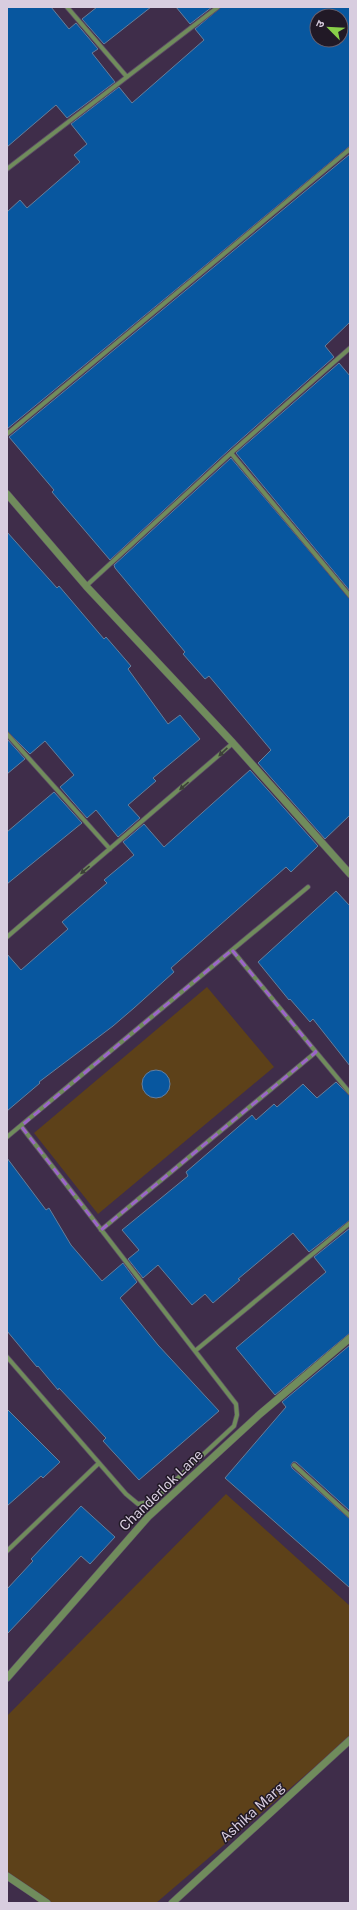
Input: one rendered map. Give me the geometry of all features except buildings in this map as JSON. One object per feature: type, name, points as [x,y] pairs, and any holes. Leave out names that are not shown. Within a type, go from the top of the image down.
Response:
[{"type":"street","points":[[67,7],[127,77]]},
{"type":"street","points":[[7,169],[218,7]]},
{"type":"street","points":[[7,434],[350,149]]},
{"type":"street","points":[[86,586],[231,453],[350,348]]},
{"type":"street","points":[[231,453],[350,596]]},
{"type":"street","points":[[7,494],[86,586],[233,743],[350,874]]},
{"type":"street","points":[[7,734],[110,849]]},
{"type":"street","points":[[7,936],[233,743]]},
{"type":"street","points":[[7,1137],[308,887]]},
{"type":"street","points":[[232,950],[350,1093]]},
{"type":"street","points":[[101,1230],[316,1052]]},
{"type":"street","points":[[7,1357],[126,1494],[138,1504],[154,1501],[234,1426],[237,1415],[236,1404],[20,1126]]},
{"type":"street","points":[[195,1351],[350,1223]]},
{"type":"street","name":"Chanderlok Lane","points":[[7,1678],[148,1517],[260,1414],[350,1338]]},
{"type":"street","points":[[7,1552],[99,1463]]},
{"type":"street","points":[[294,1465],[350,1516]]},
{"type":"street","name":"Ashika Marg","points":[[172,1903],[350,1740]]},
{"type":"street","points":[[7,1876],[47,1903]]},
{"type":"highlighted area","points":[[232,950],[316,1052],[101,1230],[21,1126]]},
{"type":"shaded area","points":[[207,987],[274,1067],[98,1214],[34,1133]]},
{"type":"shaded area","points":[[226,1494],[350,1606],[350,1737],[156,1903],[39,1903],[7,1872],[7,1716]]}]
